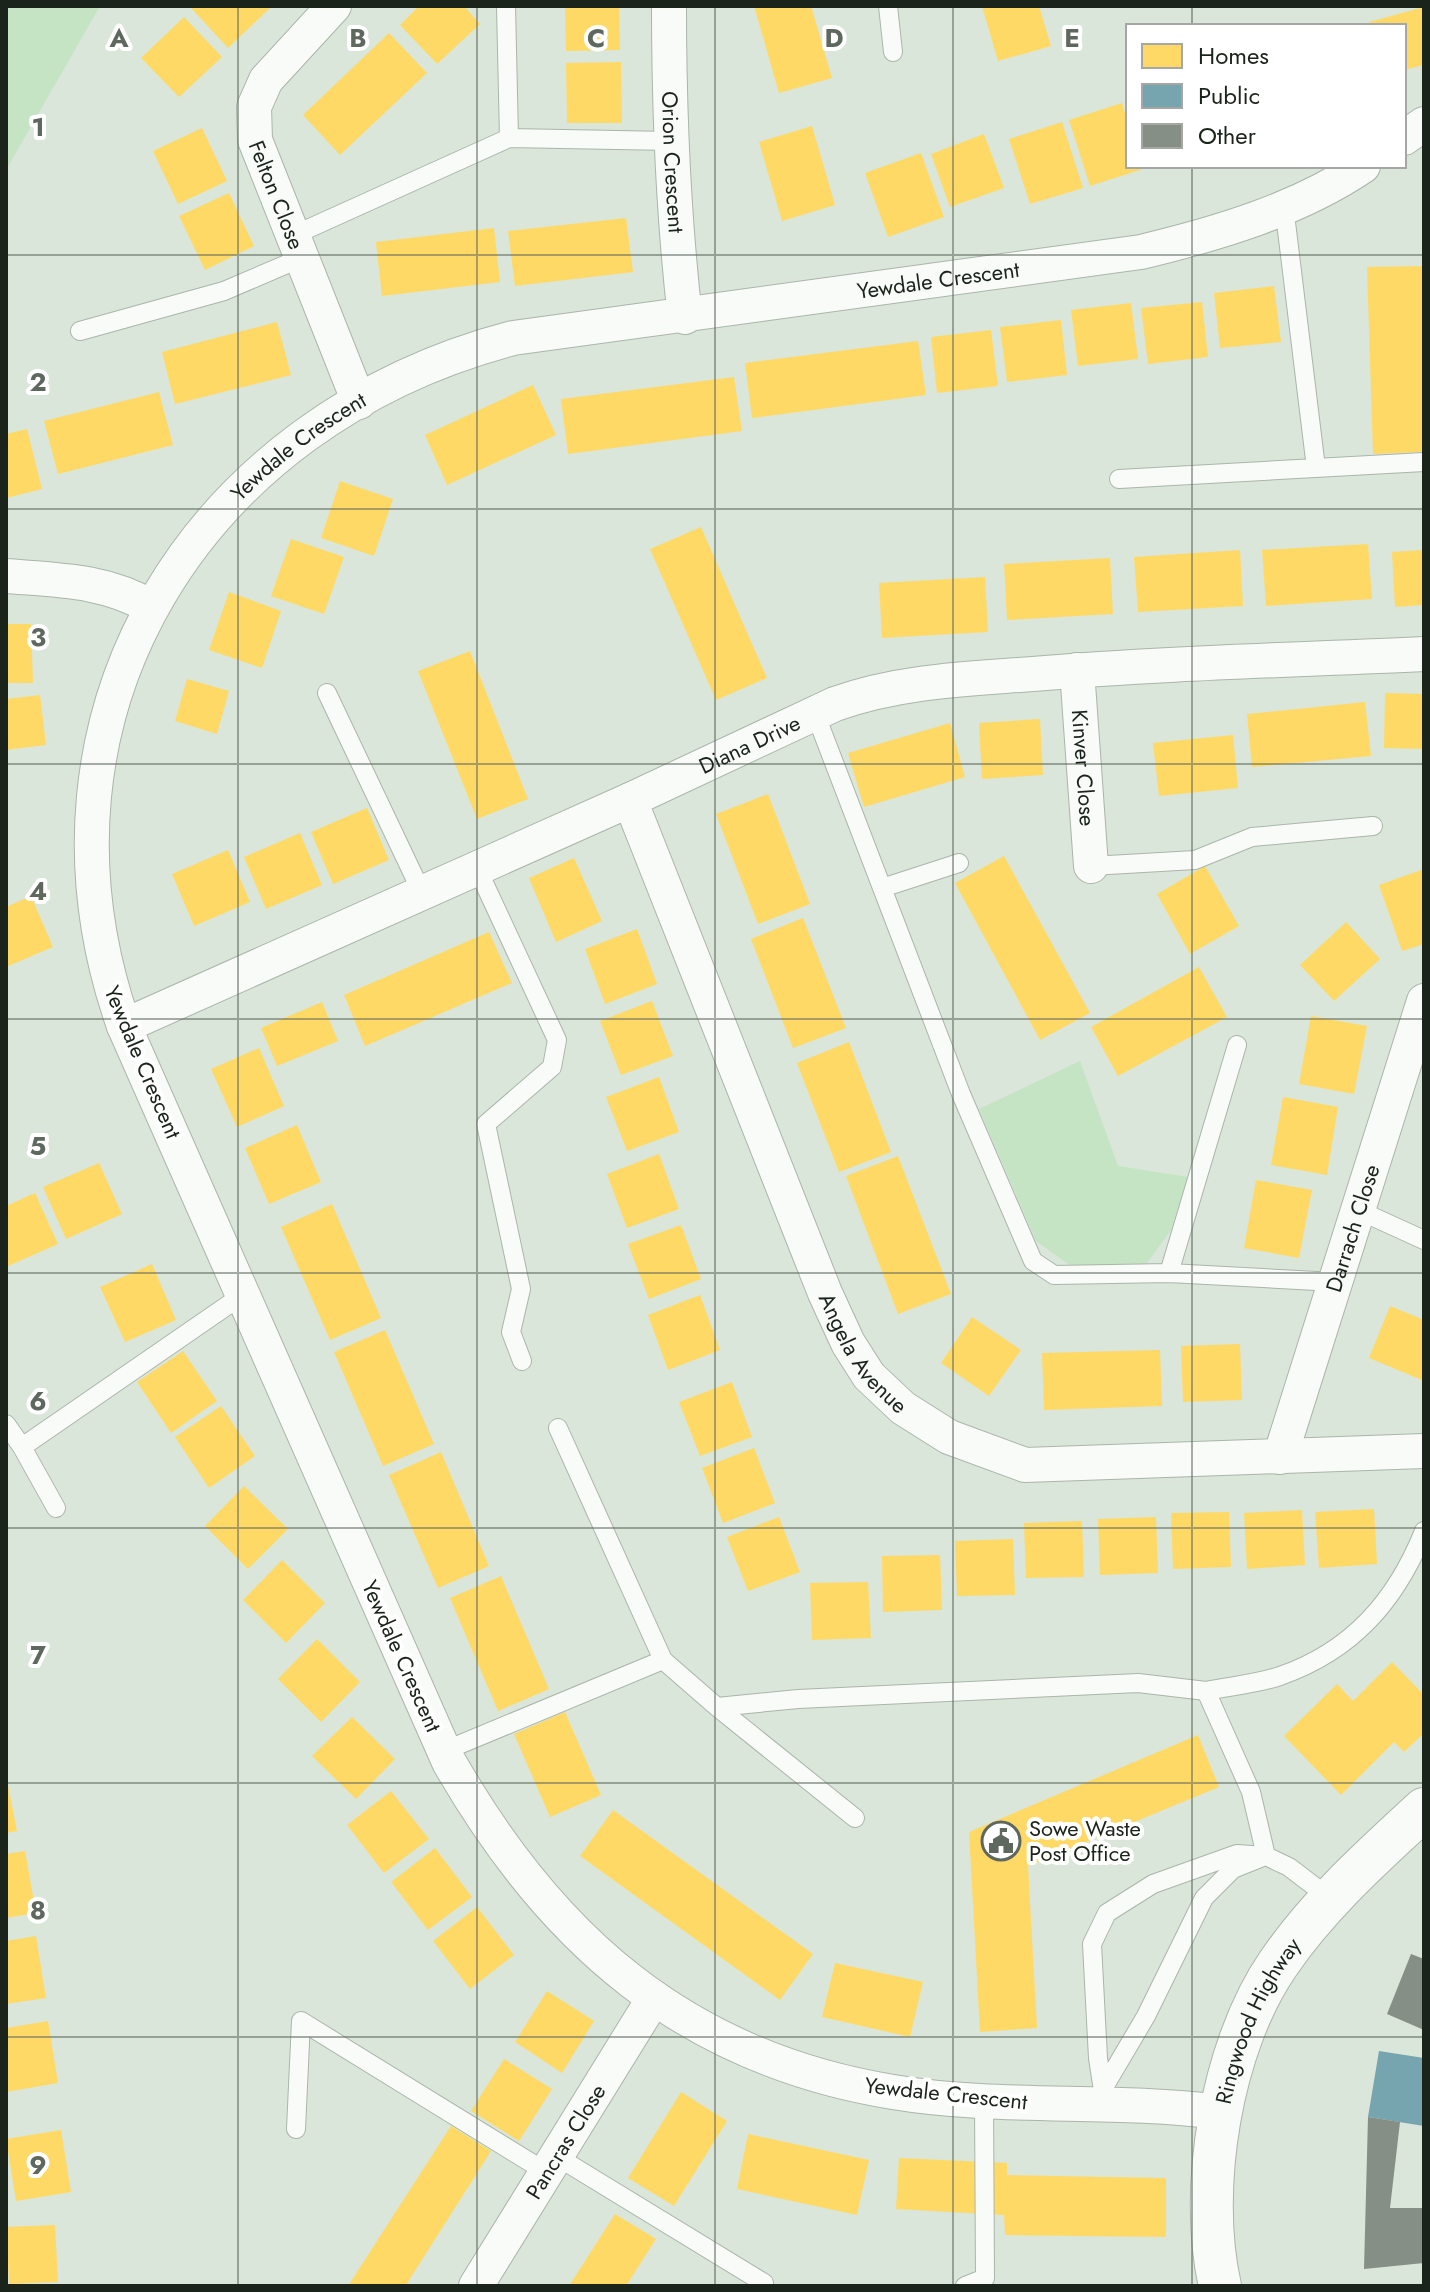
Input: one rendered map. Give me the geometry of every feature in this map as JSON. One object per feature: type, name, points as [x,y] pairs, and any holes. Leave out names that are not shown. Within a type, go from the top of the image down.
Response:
[{"type":"street","name":"Felton Close","points":[[334,6],[266,80],[254,107],[255,140],[359,402]]},
{"type":"street","name":"Orion Crescent","points":[[669,6],[671,141],[685,317]]},
{"type":"street","points":[[1406,137],[1424,124]]},
{"type":"street","name":"Yewdale Crescent","points":[[1219,2112],[1104,2097],[984,2100],[894,2092],[811,2075],[750,2051],[654,1998],[600,1956],[553,1913],[503,1850],[444,1751],[124,1026],[109,984],[98,935],[92,865],[92,804],[103,734],[127,655],[151,607],[197,539],[257,474],[307,434],[359,402],[460,352],[500,342],[1141,252],[1198,238],[1284,206],[1359,168]]},
{"type":"street","points":[[6,576],[88,582],[129,594],[151,607]]},
{"type":"street","name":"Diana Drive","points":[[124,1026],[630,800],[815,713],[892,686],[1077,670],[1424,654]]},
{"type":"street","name":"Kinver Close","points":[[1077,670],[1091,866]]},
{"type":"street","name":"Angela Avenue","points":[[630,800],[825,1293],[848,1343],[869,1376],[903,1408],[949,1437],[1025,1465],[1424,1451]]},
{"type":"street","name":"Darrach Close","points":[[1280,1457],[1424,1001]]},
{"type":"street","name":"Ringwood Highway","points":[[1220,2286],[1212,2216],[1219,2112],[1239,2048],[1270,1978],[1331,1899],[1424,1809]]},
{"type":"street","name":"Pancras Close","points":[[476,2286],[654,1998]]},
{"type":"lane","points":[[506,6],[509,138]]},
{"type":"lane","points":[[888,6],[893,52]]},
{"type":"lane","points":[[80,331],[224,291],[297,247],[509,138],[671,141]]},
{"type":"lane","points":[[1284,206],[1316,468]]},
{"type":"lane","points":[[1119,479],[1424,462]]},
{"type":"lane","points":[[327,693],[422,893]]},
{"type":"lane","points":[[815,713],[961,1094],[1033,1261],[1054,1275],[1169,1273],[1335,1282]]},
{"type":"lane","points":[[1091,866],[1195,860],[1252,837],[1373,826]]},
{"type":"lane","points":[[882,888],[959,863]]},
{"type":"lane","points":[[477,868],[557,1040],[552,1067],[486,1124],[521,1289],[511,1332],[522,1361]]},
{"type":"lane","points":[[1169,1273],[1237,1045]]},
{"type":"lane","points":[[1358,1210],[1424,1240]]},
{"type":"lane","points":[[22,1447],[244,1294]]},
{"type":"lane","points":[[6,1424],[56,1508]]},
{"type":"lane","points":[[558,1428],[663,1660],[855,1818]]},
{"type":"lane","points":[[717,1707],[814,1698],[1138,1683],[1206,1691],[1279,1676],[1326,1654],[1378,1615],[1410,1567],[1424,1531]]},
{"type":"lane","points":[[444,1751],[663,1660]]},
{"type":"lane","points":[[1206,1691],[1251,1792],[1266,1856]]},
{"type":"lane","points":[[1104,2097],[1092,1944],[1107,1913],[1153,1884],[1237,1854],[1266,1856],[1289,1867],[1331,1899]]},
{"type":"lane","points":[[1104,2097],[1204,1898],[1233,1869],[1266,1856]]},
{"type":"lane","points":[[296,2129],[301,2021],[764,2283],[762,2286]]},
{"type":"lane","points":[[965,2286],[985,2278],[984,2100]]},
{"type":"green space","points":[[6,6],[100,6],[6,170]]},
{"type":"green space","points":[[1080,1061],[1118,1166],[1188,1177],[1171,1230],[1144,1267],[1078,1271],[1036,1241],[979,1109]]},
{"type":"building: Homes","points":[[272,6],[228,48],[191,8]]},
{"type":"building: Homes","points":[[419,6],[464,6],[480,24],[437,64],[400,25]]},
{"type":"building: Homes","points":[[565,6],[619,6],[620,50],[566,51]]},
{"type":"building: Homes","points":[[754,6],[811,6],[832,78],[779,93]]},
{"type":"building: Homes","points":[[982,6],[1039,6],[1051,46],[998,61]]},
{"type":"building: Homes","points":[[1424,7],[1424,65],[1406,70],[1406,24],[1369,22]]},
{"type":"building: Homes","points":[[184,17],[222,57],[179,97],[141,58]]},
{"type":"building: Homes","points":[[389,33],[427,73],[340,155],[303,115]]},
{"type":"building: Homes","points":[[621,62],[622,123],[567,123],[566,63]]},
{"type":"building: Homes","points":[[1122,103],[1126,116],[1126,168],[1143,169],[1090,186],[1069,120]]},
{"type":"building: Homes","points":[[1062,122],[1083,188],[1030,204],[1009,139]]},
{"type":"building: Homes","points":[[812,126],[835,205],[782,221],[759,142]]},
{"type":"building: Homes","points":[[202,128],[227,181],[178,204],[153,151]]},
{"type":"building: Homes","points":[[984,134],[1004,188],[950,207],[931,154]]},
{"type":"building: Homes","points":[[921,153],[944,217],[888,237],[865,173]]},
{"type":"building: Homes","points":[[229,193],[254,246],[205,270],[179,216]]},
{"type":"building: Homes","points":[[626,218],[633,272],[515,286],[508,231]]},
{"type":"building: Homes","points":[[494,228],[500,282],[382,296],[376,242]]},
{"type":"building: Homes","points":[[1423,266],[1424,452],[1373,454],[1367,267]]},
{"type":"building: Homes","points":[[1274,286],[1281,342],[1220,348],[1214,293]]},
{"type":"building: Homes","points":[[1202,302],[1208,357],[1148,364],[1141,308]]},
{"type":"building: Homes","points":[[1131,303],[1138,359],[1078,366],[1071,310]]},
{"type":"building: Homes","points":[[1061,320],[1067,375],[1007,382],[1000,327]]},
{"type":"building: Homes","points":[[277,322],[291,375],[175,404],[162,352]]},
{"type":"building: Homes","points":[[991,330],[998,386],[937,393],[931,337]]},
{"type":"building: Homes","points":[[918,341],[926,395],[752,418],[745,363]]},
{"type":"building: Homes","points":[[734,377],[742,431],[568,454],[561,399]]},
{"type":"building: Homes","points":[[533,385],[556,435],[447,485],[425,435]]},
{"type":"building: Homes","points":[[159,392],[173,445],[58,474],[44,421]]},
{"type":"building: Homes","points":[[27,429],[42,489],[6,498],[6,434]]},
{"type":"building: Homes","points":[[340,481],[393,499],[374,556],[321,538]]},
{"type":"building: Homes","points":[[701,527],[767,678],[716,700],[650,549]]},
{"type":"building: Homes","points":[[291,539],[344,557],[324,614],[271,596]]},
{"type":"building: Homes","points":[[1368,544],[1372,599],[1266,606],[1262,550]]},
{"type":"building: Homes","points":[[1240,550],[1243,606],[1138,612],[1134,557]]},
{"type":"building: Homes","points":[[1424,550],[1424,605],[1395,607],[1392,552]]},
{"type":"building: Homes","points":[[1110,558],[1113,614],[1007,620],[1004,564]]},
{"type":"building: Homes","points":[[985,577],[988,632],[882,638],[879,583]]},
{"type":"building: Homes","points":[[229,592],[281,611],[262,668],[209,650]]},
{"type":"building: Homes","points":[[6,624],[31,624],[33,683],[6,683]]},
{"type":"building: Homes","points":[[470,651],[528,799],[477,819],[418,671]]},
{"type":"building: Homes","points":[[187,679],[229,691],[217,734],[175,721]]},
{"type":"building: Homes","points":[[1385,693],[1424,694],[1424,749],[1384,748]]},
{"type":"building: Homes","points":[[40,695],[46,745],[6,750],[6,699]]},
{"type":"building: Homes","points":[[1365,702],[1371,756],[1252,767],[1247,714]]},
{"type":"building: Homes","points":[[1040,719],[1043,775],[982,779],[979,723]]},
{"type":"building: Homes","points":[[950,723],[965,777],[864,807],[848,753]]},
{"type":"building: Homes","points":[[1233,735],[1238,788],[1159,796],[1153,743]]},
{"type":"building: Homes","points":[[768,794],[810,904],[758,924],[716,814]]},
{"type":"building: Homes","points":[[367,808],[389,860],[333,884],[311,832]]},
{"type":"building: Homes","points":[[300,833],[322,885],[266,909],[244,857]]},
{"type":"building: Homes","points":[[228,850],[250,902],[194,926],[172,874]]},
{"type":"building: Homes","points":[[1004,856],[1090,1013],[1040,1040],[955,883]]},
{"type":"building: Homes","points":[[574,858],[602,921],[556,942],[529,878]]},
{"type":"building: Homes","points":[[1205,866],[1239,926],[1190,954],[1157,894]]},
{"type":"building: Homes","points":[[1424,869],[1424,944],[1402,951],[1379,885]]},
{"type":"building: Homes","points":[[31,896],[53,947],[6,967],[6,907]]},
{"type":"building: Homes","points":[[803,918],[846,1028],[793,1048],[751,939]]},
{"type":"building: Homes","points":[[1346,922],[1380,959],[1334,1001],[1300,965]]},
{"type":"building: Homes","points":[[637,929],[657,984],[605,1004],[585,949]]},
{"type":"building: Homes","points":[[489,932],[512,983],[365,1046],[344,995]]},
{"type":"building: Homes","points":[[1199,967],[1227,1017],[1118,1076],[1091,1027]]},
{"type":"building: Homes","points":[[652,1001],[673,1056],[621,1075],[600,1021]]},
{"type":"building: Homes","points":[[322,1002],[338,1041],[277,1066],[261,1028]]},
{"type":"building: Homes","points":[[1311,1016],[1367,1026],[1354,1094],[1299,1084]]},
{"type":"building: Homes","points":[[849,1042],[891,1152],[839,1172],[797,1063]]},
{"type":"building: Homes","points":[[259,1048],[284,1106],[237,1127],[211,1069]]},
{"type":"building: Homes","points":[[659,1077],[679,1132],[627,1151],[606,1097]]},
{"type":"building: Homes","points":[[1283,1097],[1338,1107],[1327,1175],[1271,1165]]},
{"type":"building: Homes","points":[[297,1125],[321,1182],[269,1204],[245,1148]]},
{"type":"building: Homes","points":[[659,1154],[679,1209],[627,1228],[607,1174]]},
{"type":"building: Homes","points":[[898,1156],[951,1294],[898,1314],[846,1176]]},
{"type":"building: Homes","points":[[99,1163],[122,1214],[66,1239],[43,1187]]},
{"type":"building: Homes","points":[[1256,1180],[1312,1190],[1299,1258],[1244,1248]]},
{"type":"building: Homes","points":[[35,1193],[58,1244],[6,1267],[6,1206]]},
{"type":"building: Homes","points":[[332,1204],[381,1318],[330,1340],[281,1227]]},
{"type":"building: Homes","points":[[681,1225],[701,1279],[649,1299],[628,1244]]},
{"type":"building: Homes","points":[[152,1264],[176,1320],[125,1342],[100,1287]]},
{"type":"building: Homes","points":[[700,1295],[720,1350],[668,1370],[648,1315]]},
{"type":"building: Homes","points":[[1390,1306],[1424,1320],[1424,1381],[1369,1358]]},
{"type":"building: Homes","points":[[972,1317],[1021,1350],[989,1396],[941,1363]]},
{"type":"building: Homes","points":[[385,1330],[434,1444],[383,1466],[334,1352]]},
{"type":"building: Homes","points":[[1240,1344],[1242,1400],[1183,1402],[1181,1346]]},
{"type":"building: Homes","points":[[1160,1350],[1162,1406],[1044,1410],[1042,1353]]},
{"type":"building: Homes","points":[[183,1351],[217,1401],[171,1433],[137,1382]]},
{"type":"building: Homes","points":[[732,1382],[752,1437],[700,1456],[679,1402]]},
{"type":"building: Homes","points":[[221,1406],[255,1456],[209,1488],[175,1437]]},
{"type":"building: Homes","points":[[754,1448],[775,1503],[723,1523],[702,1468]]},
{"type":"building: Homes","points":[[441,1452],[489,1566],[438,1588],[389,1475]]},
{"type":"building: Homes","points":[[244,1486],[288,1529],[248,1569],[205,1526]]},
{"type":"building: Homes","points":[[1374,1509],[1377,1564],[1319,1568],[1315,1512]]},
{"type":"building: Homes","points":[[1302,1510],[1305,1565],[1247,1569],[1244,1513]]},
{"type":"building: Homes","points":[[1229,1512],[1231,1567],[1173,1569],[1171,1513]]},
{"type":"building: Homes","points":[[779,1517],[800,1572],[748,1591],[727,1537]]},
{"type":"building: Homes","points":[[1156,1517],[1158,1573],[1100,1575],[1098,1519]]},
{"type":"building: Homes","points":[[1082,1521],[1084,1577],[1026,1578],[1024,1523]]},
{"type":"building: Homes","points":[[1013,1539],[1015,1595],[957,1596],[955,1541]]},
{"type":"building: Homes","points":[[940,1555],[942,1610],[883,1612],[882,1556]]},
{"type":"building: Homes","points":[[282,1560],[325,1603],[286,1643],[243,1600]]},
{"type":"building: Homes","points":[[501,1576],[549,1689],[498,1711],[450,1598]]},
{"type":"building: Homes","points":[[868,1582],[871,1638],[812,1640],[810,1583]]},
{"type":"building: Homes","points":[[317,1639],[360,1682],[321,1722],[278,1679]]},
{"type":"building: Homes","points":[[1392,1662],[1424,1695],[1424,1733],[1404,1752],[1394,1742],[1341,1795],[1284,1736],[1337,1684],[1353,1701]]},
{"type":"building: Homes","points":[[565,1712],[601,1795],[550,1817],[514,1734]]},
{"type":"building: Homes","points":[[352,1717],[395,1759],[356,1799],[312,1756]]},
{"type":"building: Homes","points":[[1198,1735],[1219,1787],[1028,1866],[1037,2028],[980,2032],[969,1832]]},
{"type":"building: Homes","points":[[6,1775],[17,1831],[6,1833]]},
{"type":"building: Homes","points":[[391,1791],[429,1839],[384,1873],[347,1825]]},
{"type":"building: Homes","points":[[613,1810],[813,1954],[780,2000],[580,1856]]},
{"type":"building: Homes","points":[[435,1848],[472,1897],[428,1930],[391,1882]]},
{"type":"building: Homes","points":[[25,1851],[36,1913],[6,1918],[6,1854]]},
{"type":"building: Homes","points":[[477,1907],[514,1955],[470,1989],[433,1941]]},
{"type":"building: Homes","points":[[36,1936],[46,1998],[6,2004],[6,1941]]},
{"type":"building: Homes","points":[[835,1963],[923,1982],[910,2037],[822,2017]]},
{"type":"building: Homes","points":[[547,1991],[594,2021],[562,2073],[515,2042]]},
{"type":"building: Homes","points":[[48,2021],[58,2083],[6,2092],[6,2028]]},
{"type":"building: Homes","points":[[504,2059],[552,2089],[519,2141],[471,2111]]},
{"type":"building: Homes","points":[[681,2092],[727,2121],[674,2206],[628,2178]]},
{"type":"building: Homes","points":[[451,2126],[491,2151],[406,2285],[348,2286]]},
{"type":"building: Homes","points":[[61,2130],[71,2192],[16,2201],[6,2139]]},
{"type":"building: Homes","points":[[748,2134],[869,2160],[857,2215],[737,2189]]},
{"type":"building: Homes","points":[[899,2158],[1007,2163],[1007,2175],[1166,2178],[1166,2237],[1005,2235],[1004,2215],[896,2209]]},
{"type":"building: Homes","points":[[615,2214],[656,2239],[626,2286],[569,2286]]},
{"type":"building: Homes","points":[[55,2225],[58,2282],[9,2284],[6,2227]]},
{"type":"building: Public","points":[[1379,2051],[1424,2058],[1424,2126],[1368,2117]]},
{"type":"building: Other","points":[[1411,1954],[1424,1959],[1424,2030],[1387,2014]]},
{"type":"building: Other","points":[[1368,2117],[1400,2122],[1390,2208],[1424,2208],[1424,2263],[1364,2269]]},
{"type":"place","name":"Sowe Waste Post Office","points":[[1001,1841]]}]
